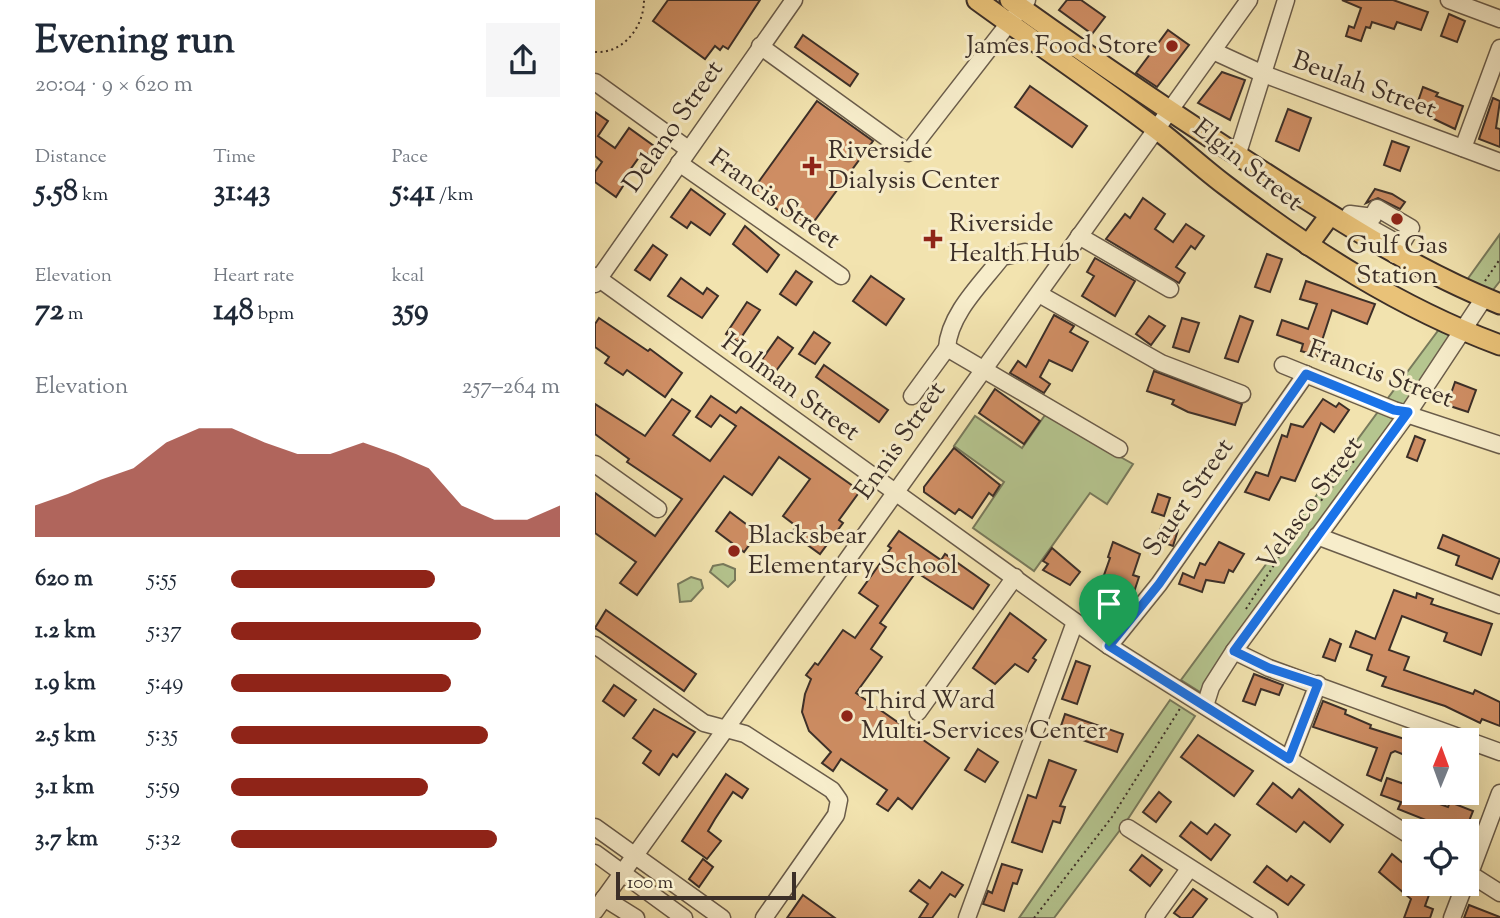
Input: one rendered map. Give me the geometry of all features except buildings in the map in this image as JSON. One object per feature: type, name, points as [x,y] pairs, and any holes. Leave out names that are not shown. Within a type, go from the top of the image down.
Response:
[{"type":"main road","name":"Elgin Street","points":[[977,0],[1017,8],[1167,111],[1337,219],[1488,297]]},
{"type":"main road","name":"Elgin Street","points":[[1017,8],[1155,128],[1224,184],[1308,246],[1381,291],[1462,331],[1500,345]]},
{"type":"main road","points":[[1308,246],[1337,219]]},
{"type":"street","name":"Delano Street","points":[[596,280],[794,0]]},
{"type":"street","name":"Ennis Street","points":[[599,904],[980,370],[1039,294],[1167,111],[1249,0]]},
{"type":"street","points":[[1237,156],[1286,0]]},
{"type":"street","points":[[1449,0],[1500,19]]},
{"type":"street","points":[[760,46],[908,153],[1017,8]]},
{"type":"street","points":[[1463,148],[1500,48]]},
{"type":"street","name":"Beulah Street","points":[[1213,51],[1261,73],[1500,162]]},
{"type":"street","name":"Francis Street","points":[[595,82],[688,149]]},
{"type":"street","name":"Francis Street","points":[[678,163],[841,276]]},
{"type":"street","points":[[1337,219],[1350,214],[1373,216],[1377,208],[1411,228],[1398,250]]},
{"type":"street","points":[[1079,236],[1170,289]]},
{"type":"street","points":[[912,396],[947,348],[948,334],[955,319],[1002,257],[1025,252]]},
{"type":"street","name":"Holman Street","points":[[596,280],[894,494],[1016,577],[1109,646],[1402,830]]},
{"type":"street","points":[[1039,294],[1161,363],[1241,394]]},
{"type":"street","name":"Velasco Street","points":[[1205,706],[1211,687],[1234,651],[1488,297]]},
{"type":"street","points":[[947,348],[980,370],[1119,449]]},
{"type":"street","name":"Francis Street","points":[[1283,365],[1394,410],[1408,412],[1500,445]]},
{"type":"street","name":"Sauer Street","points":[[1109,646],[1159,584],[1306,374]]},
{"type":"street","points":[[595,464],[658,509]]},
{"type":"street","points":[[1317,537],[1500,605]]},
{"type":"street","points":[[918,712],[1016,577]]},
{"type":"street","points":[[967,918],[1075,622]]},
{"type":"street","points":[[595,645],[704,723],[745,733],[832,790],[839,800],[836,815],[764,918]]},
{"type":"street","points":[[1234,651],[1269,668],[1500,752]]},
{"type":"street","points":[[1289,759],[1318,684]]},
{"type":"street","points":[[1479,846],[1500,793]]},
{"type":"street","points":[[595,827],[722,918]]},
{"type":"street","points":[[1128,828],[1269,918]]},
{"type":"street","points":[[595,853],[649,892],[674,915]]},
{"type":"street","points":[[1154,918],[1189,869]]},
{"type":"street","points":[[1479,883],[1500,893]]},
{"type":"street","points":[[599,904],[635,917],[649,892]]},
{"type":"street","points":[[1453,918],[1461,896]]},
{"type":"path","points":[[595,52],[614,50],[625,42],[642,17],[644,0]]},
{"type":"path","points":[[1488,297],[1500,259]]},
{"type":"path","points":[[1247,608],[1296,531],[1360,454]]},
{"type":"path","points":[[1034,918],[1112,817],[1180,708]]},
{"type":"green space","points":[[1500,234],[1500,281],[1489,295],[1464,284]]},
{"type":"green space","points":[[1440,328],[1454,336],[1403,408],[1385,402]]},
{"type":"green space","points":[[1380,409],[1396,417],[1200,692],[1181,680]]},
{"type":"green space","points":[[1045,415],[1133,464],[1107,504],[1090,493],[1034,571],[973,528],[1004,482],[954,446],[975,416],[1022,448]]},
{"type":"green space","points":[[723,564],[735,569],[735,580],[728,587],[710,572],[713,566]]},
{"type":"green space","points":[[691,577],[701,580],[703,588],[691,601],[680,602],[678,584]]},
{"type":"green space","points":[[1170,700],[1195,716],[1126,822],[1054,918],[1019,918]]},
{"type":"place","name":"James Food Store","points":[[1172,46]]},
{"type":"place","name":"Riverside Dialysis Center","points":[[812,166]]},
{"type":"place","name":"Gulf Gas Station","points":[[1397,219]]},
{"type":"place","name":"Riverside Health Hub","points":[[933,239]]},
{"type":"place","name":"Blacksbear Elementary School","points":[[734,551]]},
{"type":"place","name":"Third Ward Multi-Services Center","points":[[847,716]]},
{"type":"route","points":[[1306,374],[1394,410],[1408,412],[1234,651],[1269,668],[1318,684],[1289,759],[1109,646],[1159,584],[1306,374]]}]
